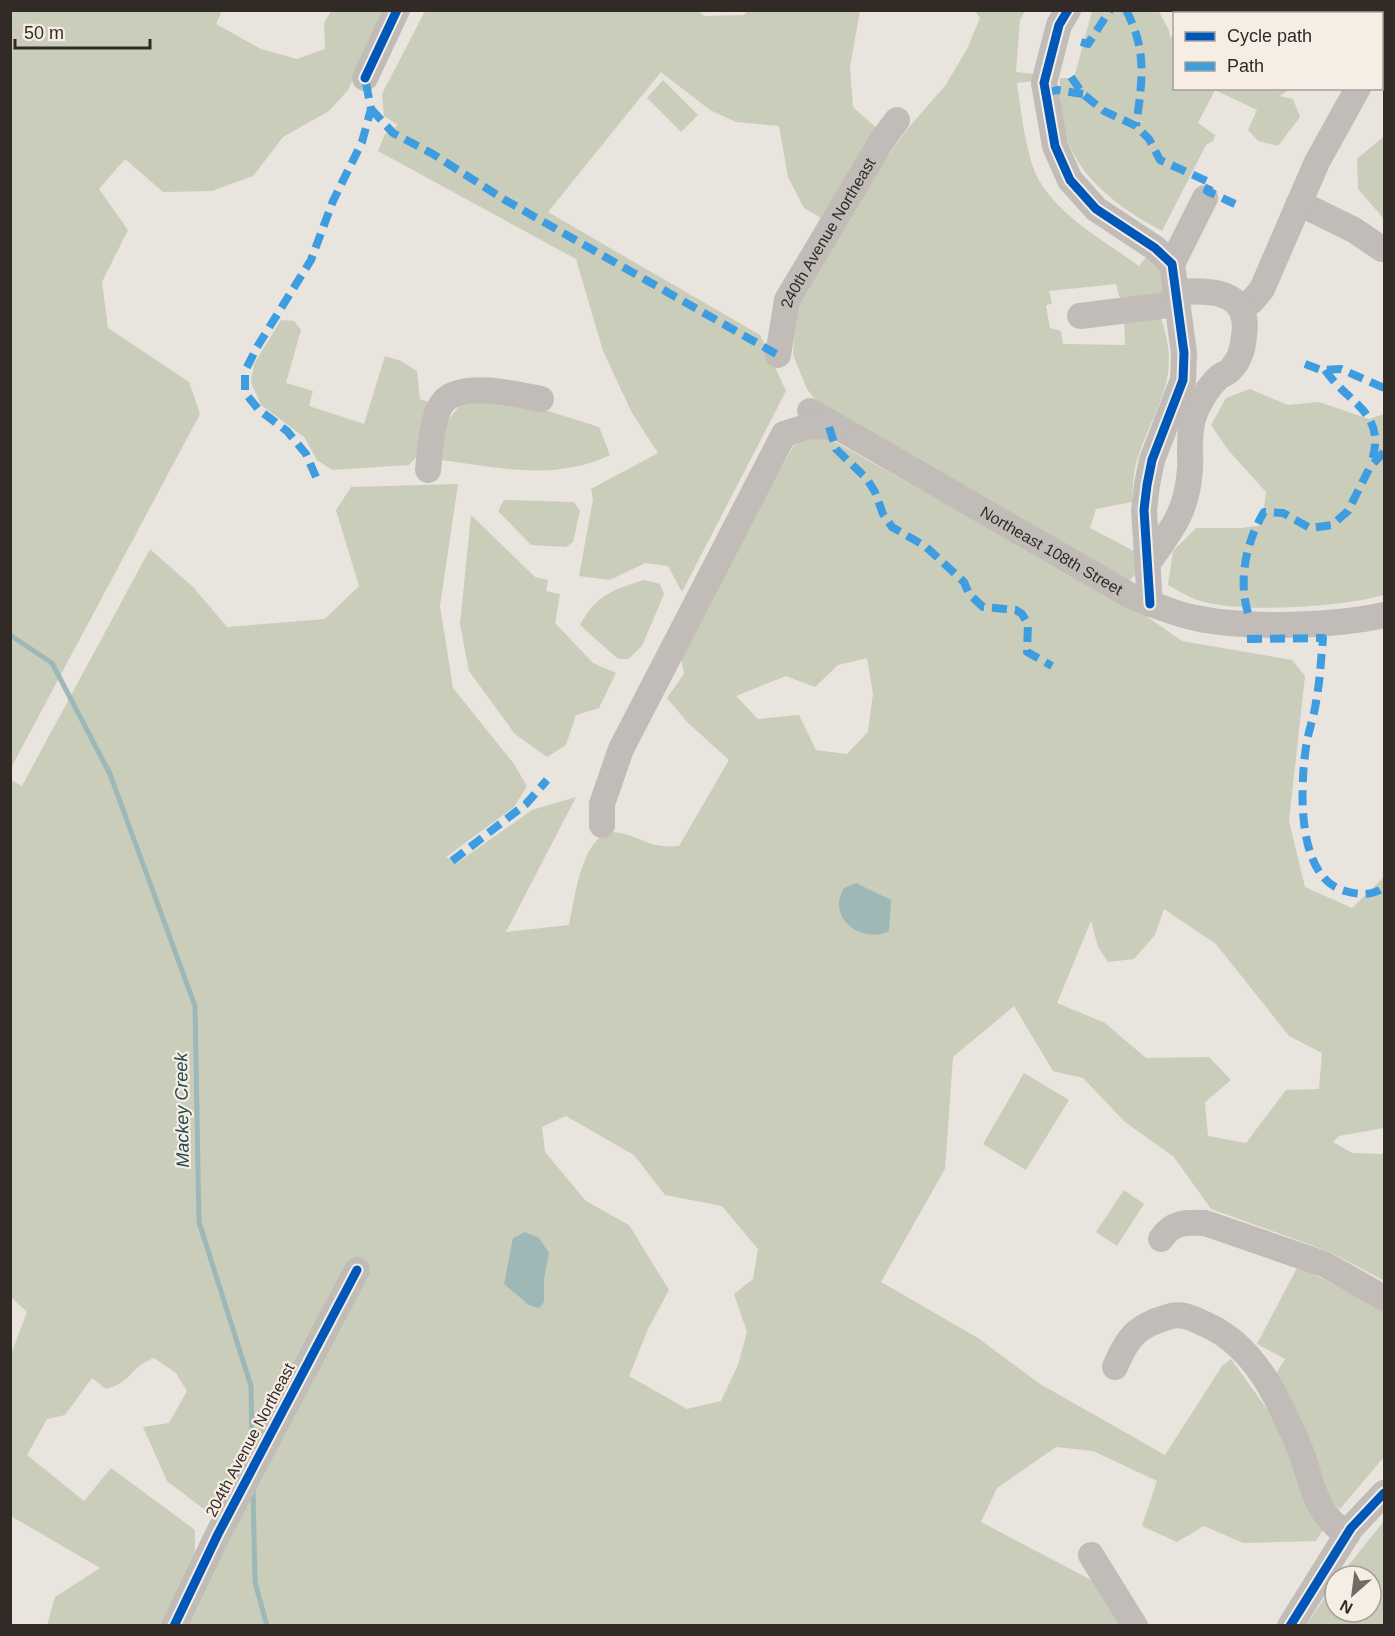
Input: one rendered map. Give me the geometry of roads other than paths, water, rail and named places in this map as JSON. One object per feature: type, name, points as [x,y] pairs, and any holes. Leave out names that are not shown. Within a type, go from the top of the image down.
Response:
[{"type":"street","points":[[365,78],[397,10]]},
{"type":"street","points":[[1068,10],[1059,25],[1044,83],[1055,147],[1070,180],[1096,209],[1155,248],[1172,264]]},
{"type":"street","points":[[1241,309],[1252,302],[1262,289],[1317,162],[1357,90]]},
{"type":"street","name":"240th Avenue Northeast","points":[[778,355],[787,300],[881,142],[897,120]]},
{"type":"street","points":[[1150,604],[1144,510],[1152,460],[1183,380],[1184,353],[1172,264],[1205,198]]},
{"type":"street","points":[[1299,203],[1345,225],[1382,249]]},
{"type":"street","points":[[1218,292],[1231,320],[1232,335],[1219,378]]},
{"type":"street","points":[[1080,316],[1176,306],[1218,292],[1235,301],[1241,309],[1246,328],[1243,350],[1231,370],[1219,378],[1200,402],[1192,421],[1188,492],[1183,511],[1148,563]]},
{"type":"street","points":[[428,470],[434,422],[445,400],[460,392],[499,391],[541,399]]},
{"type":"street","name":"Northeast 108th Street","points":[[810,411],[1110,584],[1150,604],[1194,618],[1218,622],[1308,623],[1384,615]]},
{"type":"street","points":[[602,825],[602,804],[621,749],[784,434],[810,426],[837,427]]},
{"type":"street","points":[[1161,1239],[1174,1225],[1186,1221],[1205,1223],[1324,1264],[1384,1298]]},
{"type":"street","name":"204th Avenue Northeast","points":[[174,1626],[218,1534],[357,1270]]},
{"type":"street","points":[[1115,1367],[1126,1342],[1148,1324],[1164,1318],[1175,1315],[1187,1316],[1228,1335],[1249,1355],[1270,1388],[1300,1449],[1320,1509],[1332,1524],[1349,1531]]},
{"type":"street","points":[[1290,1626],[1349,1531],[1384,1493]]},
{"type":"street","points":[[1091,1555],[1135,1626]]},
{"type":"water","points":[[856,883],[891,900],[889,931],[872,935],[864,933],[856,930],[843,919],[840,911],[840,897],[844,888]]},
{"type":"water","points":[[525,1232],[539,1238],[549,1253],[544,1279],[544,1302],[539,1308],[529,1305],[504,1284],[513,1238]]},
{"type":"waterway","name":"Mackey Creek","points":[[10,635],[52,663],[110,774],[195,1006],[199,1222],[251,1386],[252,1447]]},
{"type":"waterway","name":"Mackey Creek","points":[[253,1489],[255,1582],[267,1626]]}]
